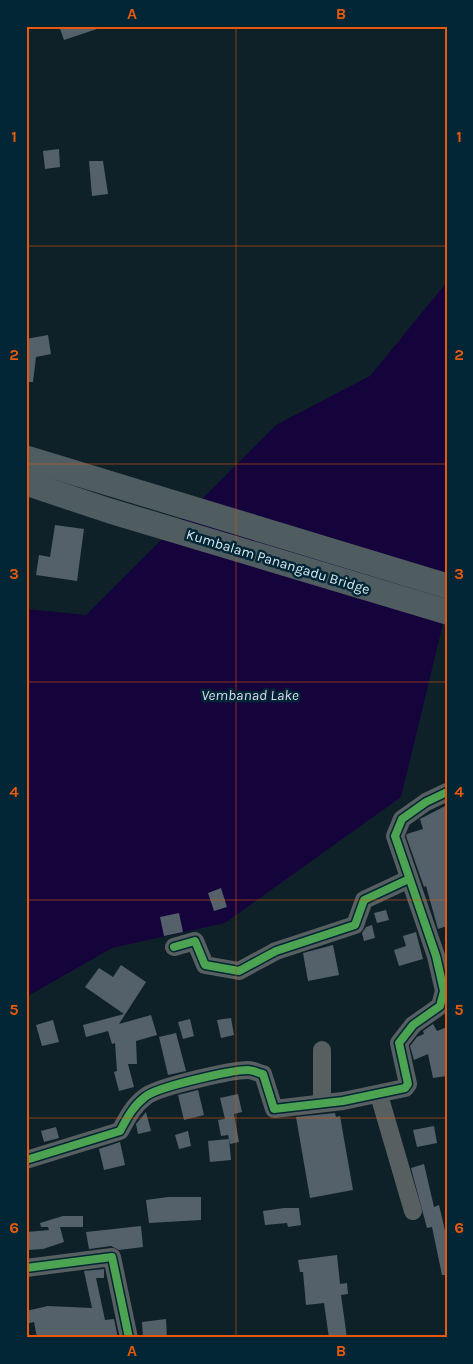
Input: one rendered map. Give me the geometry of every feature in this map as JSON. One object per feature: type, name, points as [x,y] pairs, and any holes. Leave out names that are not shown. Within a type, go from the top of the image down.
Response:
[{"type":"highway","name":"Kumbalam Panangadu Bridge","points":[[35,473],[115,486],[447,586]]},
{"type":"highway","name":"Kumbalam Panangadu Bridge","points":[[35,473],[110,511],[447,612]]},
{"type":"street","points":[[26,1160],[120,1130],[129,1113],[146,1096],[163,1087],[226,1073],[249,1070],[263,1074],[274,1109],[379,1094],[405,1088],[408,1084],[399,1043],[412,1025],[440,1006],[444,991],[436,956],[395,836],[402,819],[426,802],[447,792]]},
{"type":"street","points":[[174,947],[195,941],[205,965],[239,971],[276,951],[355,925],[364,900],[409,879]]},
{"type":"street","points":[[322,1050],[322,1103]]},
{"type":"street","points":[[379,1094],[413,1210]]},
{"type":"street","points":[[26,1268],[112,1257],[128,1338]]},
{"type":"water","name":"Vembanad Lake","points":[[447,282],[447,607],[401,797],[225,923],[112,948],[26,997],[26,609],[86,615],[276,425],[370,376]]},
{"type":"building","points":[[59,26],[100,26],[100,28],[64,40]]},
{"type":"building","points":[[59,149],[60,167],[45,169],[43,151]]},
{"type":"building","points":[[89,161],[103,161],[108,194],[92,196]]},
{"type":"building","points":[[48,335],[51,354],[36,357],[33,382],[26,382],[26,339]]},
{"type":"building","points":[[55,525],[84,529],[77,581],[36,575],[39,555],[50,557]]},
{"type":"building","points":[[447,805],[447,926],[438,929],[426,886],[424,887],[406,836],[423,829],[420,819]]},
{"type":"building","points":[[221,888],[227,907],[214,911],[208,893]]},
{"type":"building","points":[[386,910],[389,920],[377,923],[374,913]]},
{"type":"building","points":[[179,913],[183,932],[164,936],[160,917]]},
{"type":"building","points":[[372,925],[375,938],[364,941],[362,933],[366,927]]},
{"type":"building","points":[[416,932],[423,959],[399,966],[394,950],[406,946],[403,936]]},
{"type":"building","points":[[333,945],[339,975],[308,981],[303,953]]},
{"type":"building","points":[[121,965],[146,982],[119,1024],[151,1015],[157,1035],[136,1041],[137,1064],[128,1064],[134,1087],[119,1091],[114,1072],[117,1071],[115,1043],[112,1044],[108,1031],[86,1037],[83,1025],[124,1014],[85,987],[99,968],[113,977]]},
{"type":"building","points":[[231,1018],[234,1035],[221,1038],[217,1020]]},
{"type":"building","points":[[190,1019],[194,1036],[183,1039],[178,1022]]},
{"type":"building","points":[[53,1020],[59,1042],[42,1046],[36,1025]]},
{"type":"building","points":[[433,1024],[437,1031],[447,1027],[447,1076],[433,1078],[428,1054],[414,1060],[410,1046],[417,1037],[424,1034],[423,1031]]},
{"type":"building","points":[[176,1033],[186,1071],[168,1075],[159,1037]]},
{"type":"building","points":[[198,1090],[204,1115],[184,1120],[178,1095]]},
{"type":"building","points":[[238,1094],[242,1112],[234,1114],[239,1142],[230,1144],[228,1135],[221,1136],[218,1120],[225,1119],[220,1098]]},
{"type":"building","points":[[146,1112],[151,1131],[138,1134],[136,1124]]},
{"type":"building","points":[[335,1113],[336,1117],[340,1116],[353,1190],[310,1198],[296,1117]]},
{"type":"building","points":[[434,1126],[437,1143],[417,1147],[413,1130]]},
{"type":"building","points":[[56,1127],[59,1138],[44,1142],[41,1131]]},
{"type":"building","points":[[188,1131],[191,1146],[179,1149],[175,1135]]},
{"type":"building","points":[[229,1139],[231,1160],[210,1162],[208,1141]]},
{"type":"building","points":[[120,1142],[125,1165],[104,1170],[99,1149]]},
{"type":"building","points":[[424,1164],[434,1207],[439,1205],[447,1239],[447,1275],[442,1275],[432,1227],[427,1228],[411,1168]]},
{"type":"building","points":[[168,1197],[201,1197],[201,1220],[149,1223],[146,1200]]},
{"type":"building","points":[[299,1208],[301,1225],[288,1227],[287,1223],[265,1225],[263,1211]]},
{"type":"building","points":[[63,1216],[83,1216],[83,1227],[60,1227],[64,1242],[43,1249],[28,1250],[27,1232],[49,1230],[48,1227],[41,1227],[40,1223]]},
{"type":"building","points":[[141,1226],[143,1247],[119,1250],[111,1246],[89,1249],[86,1232]]},
{"type":"building","points":[[337,1255],[340,1284],[347,1283],[348,1294],[341,1295],[347,1338],[329,1338],[324,1303],[306,1305],[303,1272],[300,1272],[298,1260]]},
{"type":"building","points":[[104,1269],[104,1278],[96,1278],[105,1320],[114,1319],[118,1338],[37,1338],[34,1322],[26,1324],[26,1311],[48,1306],[92,1308],[84,1271]]},
{"type":"building","points":[[166,1319],[167,1338],[143,1338],[142,1322]]},
{"type":"cycle path","points":[[26,1160],[120,1131],[137,1104],[152,1093],[178,1084],[227,1073],[252,1070],[263,1074],[274,1109],[343,1101],[405,1088],[408,1084],[399,1043],[413,1025],[440,1006],[444,991],[436,956],[395,836],[402,819],[426,802],[447,792]]},
{"type":"cycle path","points":[[174,947],[195,941],[205,965],[239,971],[276,951],[355,925],[364,900],[409,879]]},
{"type":"cycle path","points":[[26,1268],[112,1257],[129,1338]]}]
